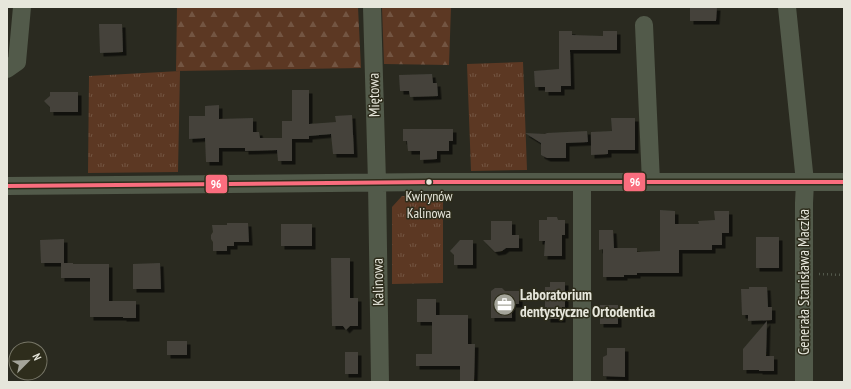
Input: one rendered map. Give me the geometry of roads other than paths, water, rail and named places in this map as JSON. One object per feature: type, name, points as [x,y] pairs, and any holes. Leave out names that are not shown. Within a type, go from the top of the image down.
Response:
[{"type":"street","points":[[7,69],[17,62],[22,7]]},
{"type":"street","name":"Miętowa","points":[[372,7],[377,182]]},
{"type":"street","name":"Generała Stanisława Maczka","points":[[787,7],[805,182],[804,382]]},
{"type":"street","points":[[644,25],[651,182]]},
{"type":"street","points":[[7,186],[377,182],[844,182]]},
{"type":"street","name":"Kalinowa","points":[[377,182],[380,382]]},
{"type":"street","points":[[582,182],[582,382]]},
{"type":"place","name":"Kwirynów Kalinowa","points":[[429,182]]},
{"type":"place","name":"Laboratorium dentystyczne Ortodentica","points":[[504,304]]}]
